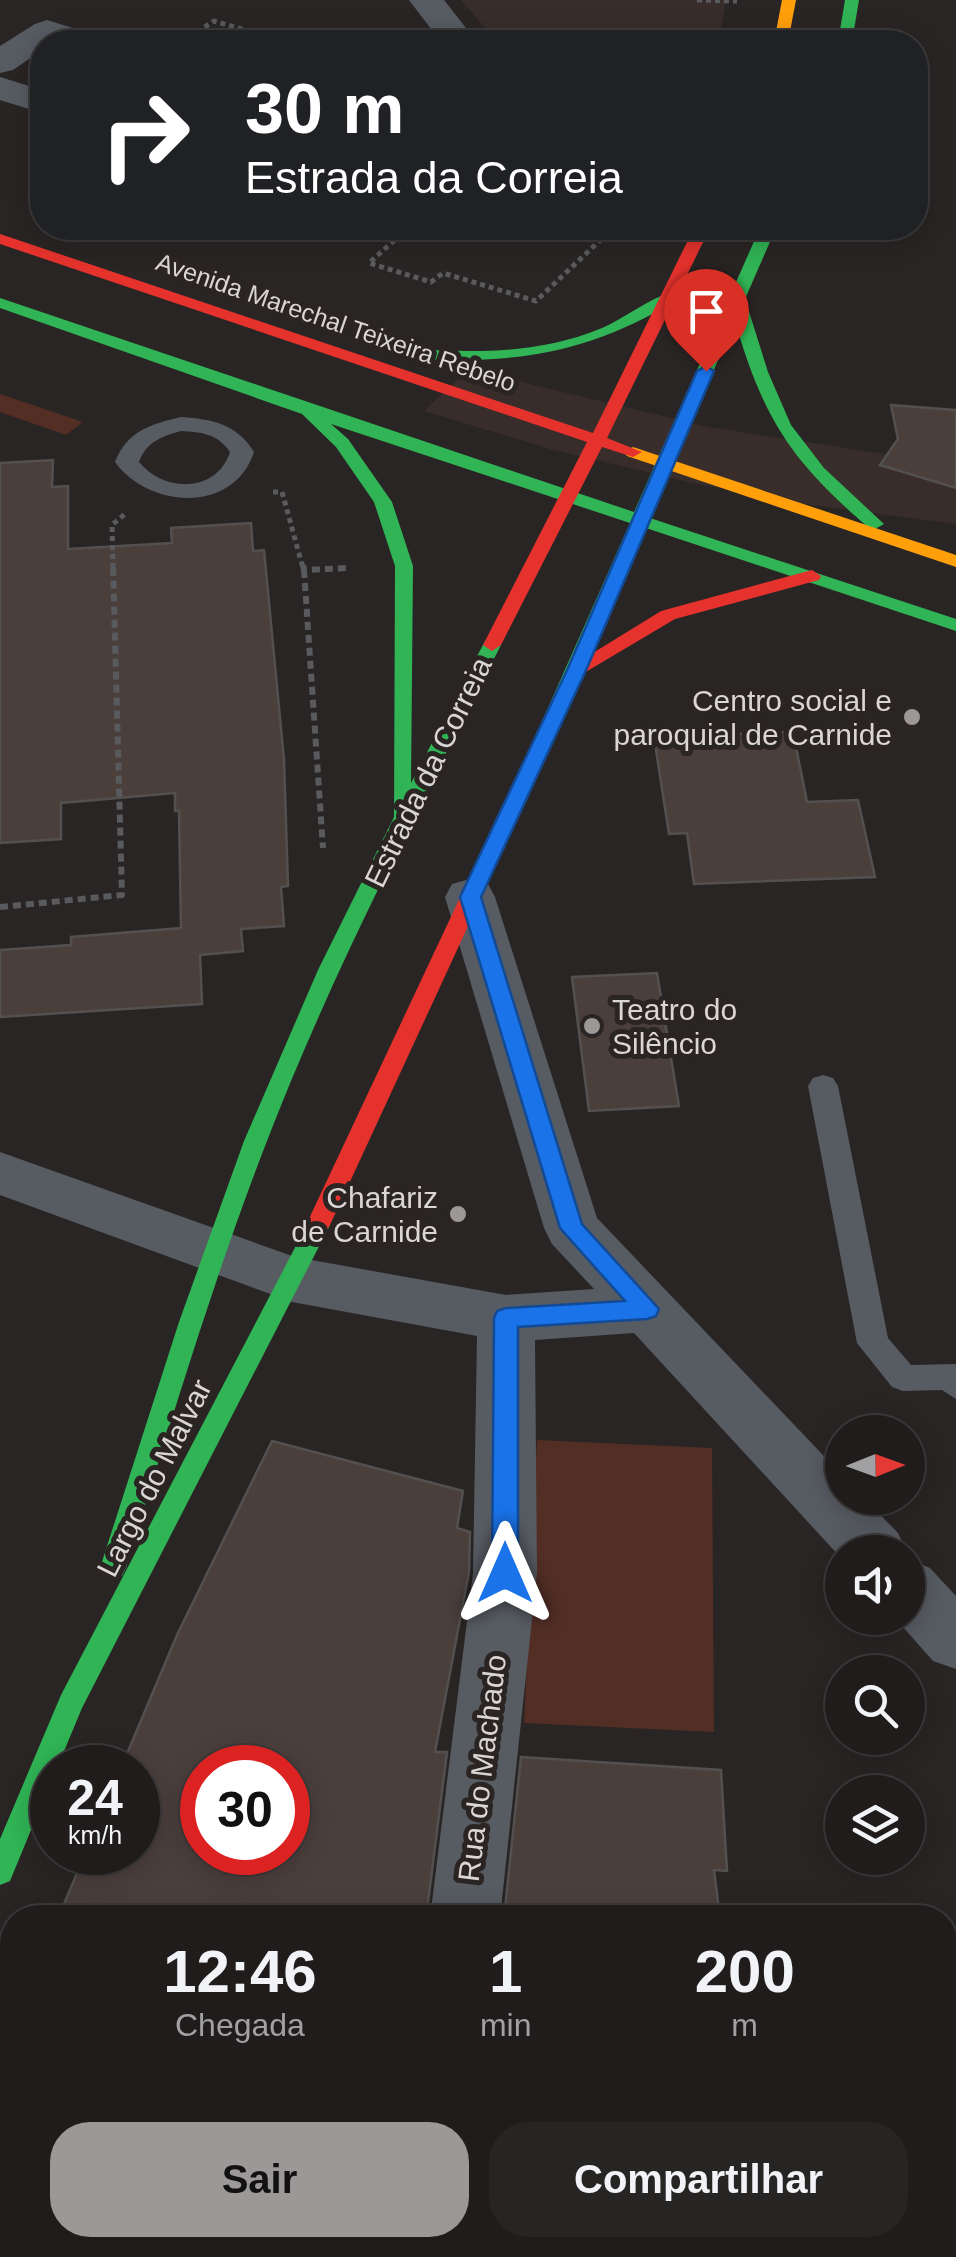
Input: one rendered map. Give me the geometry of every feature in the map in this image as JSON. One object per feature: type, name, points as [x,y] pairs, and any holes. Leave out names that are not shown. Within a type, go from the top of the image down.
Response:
[{"type":"main road","points":[[783,30],[789,0]]},
{"type":"main road","points":[[847,30],[852,0]]},
{"type":"main road","name":"Avenida Marechal Teixeira Rebelo","points":[[0,239],[956,561]]},
{"type":"main road","name":"Estrada da Correia","points":[[214,1252],[280,1080],[400,825],[697,240]]},
{"type":"main road","points":[[292,1279],[577,668],[763,240]]},
{"type":"main road","points":[[315,344],[462,358],[524,356],[602,338],[642,318],[671,297]]},
{"type":"main road","points":[[737,299],[772,412],[787,437],[843,498],[897,542]]},
{"type":"main road","points":[[0,303],[304,409],[956,625]]},
{"type":"main road","points":[[304,409],[342,443],[382,502],[404,566],[400,825]]},
{"type":"main road","points":[[577,668],[668,615],[812,576]]},
{"type":"main road","name":"Largo do Malvar","points":[[0,1872],[70,1704],[214,1252]]},
{"type":"main road","name":"Largo do Malvar","points":[[70,1704],[292,1279]]},
{"type":"street","points":[[426,0],[450,30]]},
{"type":"street","points":[[0,62],[30,42]]},
{"type":"street","points":[[0,88],[30,98]]},
{"type":"street","points":[[470,897],[572,1228],[860,1535]]},
{"type":"street","points":[[0,1173],[292,1279],[506,1318],[647,1309]]},
{"type":"street","name":"Rua do Machado","points":[[467,1905],[505,1573],[506,1318]]},
{"type":"street","points":[[925,1606],[956,1642]]},
{"type":"lane","points":[[180,424],[212,428],[236,440],[241,462],[225,480],[194,490],[157,488],[132,473],[128,462],[131,450],[142,438],[180,424]]},
{"type":"lane","points":[[823,1086],[873,1342],[903,1378],[955,1380]]},
{"type":"path","points":[[696,0],[737,0]]},
{"type":"path","points":[[201,30],[214,22],[242,30]]},
{"type":"path","points":[[394,240],[369,262],[431,282],[443,273],[536,301],[600,240]]},
{"type":"path","points":[[225,480],[250,494],[282,492],[304,570],[324,866]]},
{"type":"path","points":[[0,907],[122,895],[112,526],[157,488]]},
{"type":"path","points":[[304,570],[404,566]]},
{"type":"shaded area","points":[[461,0],[726,0],[721,30],[487,30]]},
{"type":"shaded area","points":[[468,369],[708,427],[956,465],[956,524],[811,505],[688,482],[550,449],[424,411]]},
{"type":"shaded area","points":[[0,394],[83,422],[66,435],[0,412]]},
{"type":"shaded area","points":[[537,1440],[712,1448],[714,1732],[524,1723]]},
{"type":"building","points":[[891,405],[956,410],[956,488],[880,465],[898,439]]},
{"type":"building","points":[[53,460],[52,487],[68,486],[68,549],[172,543],[171,528],[251,523],[253,551],[264,550],[284,760],[288,886],[281,887],[284,926],[241,929],[243,951],[200,955],[202,1004],[0,1017],[0,950],[71,945],[71,937],[181,928],[179,811],[175,811],[175,793],[61,803],[61,839],[0,843],[0,463]]},
{"type":"building","points":[[793,732],[807,802],[858,800],[875,877],[694,884],[687,833],[669,834],[654,737]]},
{"type":"building","points":[[657,973],[679,1106],[589,1111],[572,977]]},
{"type":"building","points":[[272,1441],[463,1491],[457,1528],[470,1532],[469,1572],[435,1752],[447,1752],[428,1905],[64,1905],[76,1875],[160,1875],[160,1745],[131,1745],[177,1635]]},
{"type":"building","points":[[521,1757],[721,1770],[727,1871],[714,1870],[718,1905],[505,1905]]},
{"type":"traffic: fast","points":[[847,30],[852,0]]},
{"type":"traffic: fast","points":[[538,753],[763,240]]},
{"type":"traffic: fast","points":[[402,353],[475,356],[542,351],[606,332],[671,297]]},
{"type":"traffic: fast","points":[[737,299],[759,372],[783,425],[818,472],[875,524]]},
{"type":"traffic: fast","points":[[0,303],[304,409],[956,625]]},
{"type":"traffic: fast","points":[[310,414],[342,443],[383,502],[404,566],[401,813]]},
{"type":"traffic: fast","points":[[113,1568],[211,1261],[280,1081],[355,915],[492,645]]},
{"type":"traffic: fast","points":[[0,1872],[70,1704],[318,1225]]},
{"type":"traffic: slow","points":[[783,30],[789,0]]},
{"type":"traffic: slow","points":[[633,452],[956,561]]},
{"type":"traffic: jam","points":[[0,239],[633,452]]},
{"type":"traffic: jam","points":[[492,645],[697,240]]},
{"type":"traffic: jam","points":[[577,669],[668,615],[812,576]]},
{"type":"traffic: jam","points":[[318,1225],[538,753]]},
{"type":"place","name":"Centro social e paroquial de Carnide","points":[[912,717]]},
{"type":"place","name":"Teatro do Silêncio","points":[[592,1026]]},
{"type":"place","name":"Chafariz de Carnide","points":[[458,1214]]},
{"type":"route","points":[[505,1573],[506,1318],[647,1309],[572,1228],[470,897],[577,668],[706,371]]}]
